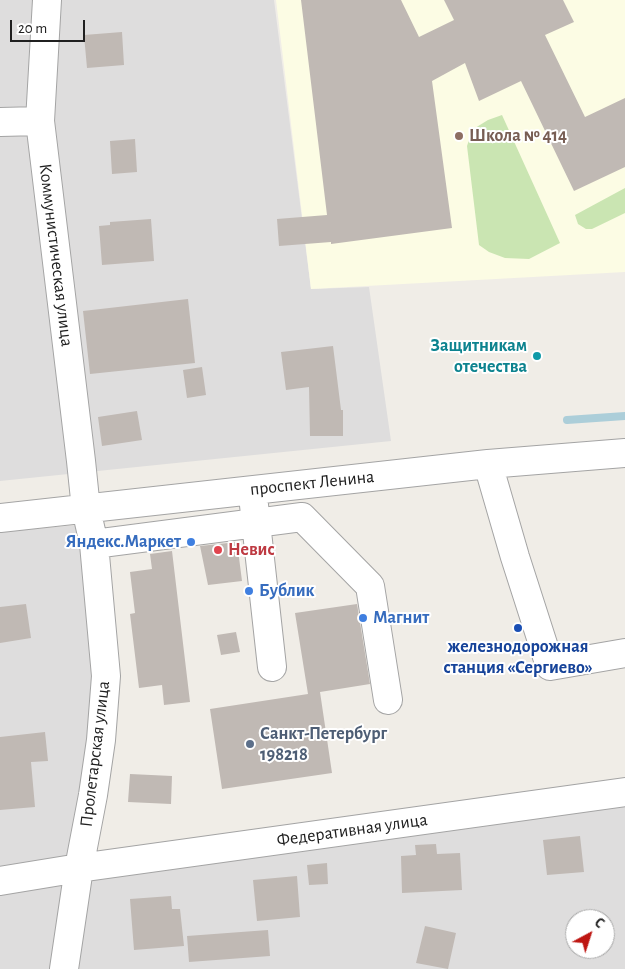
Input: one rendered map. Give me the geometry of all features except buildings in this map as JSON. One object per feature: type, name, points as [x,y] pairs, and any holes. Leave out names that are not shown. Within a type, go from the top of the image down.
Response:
[{"type":"street","name":"Коммунистическая улица","points":[[47,0],[40,121],[82,461],[86,509]]},
{"type":"street","points":[[0,122],[40,121]]},
{"type":"street","name":"проспект Ленина","points":[[0,518],[488,464],[625,453]]},
{"type":"street","points":[[488,464],[550,666],[625,653]]},
{"type":"street","points":[[252,490],[272,667]]},
{"type":"street","name":"Пролетарская улица","points":[[64,969],[78,868],[93,795],[106,676],[94,544],[86,509]]},
{"type":"street","points":[[94,544],[302,517],[370,586],[388,700]]},
{"type":"street","name":"Федеративная улица","points":[[0,881],[78,868],[625,792]]},
{"type":"shaded area","points":[[0,0],[274,0],[311,289],[369,287],[391,441],[0,481]]},
{"type":"shaded area","name":"Школа № 414","points":[[276,0],[625,0],[625,272],[311,289]]},
{"type":"shaded area","points":[[89,524],[92,697],[74,862],[625,795],[625,969],[0,969],[0,532]]},
{"type":"green space","points":[[502,115],[560,243],[529,259],[505,258],[489,252],[479,245],[467,146],[475,128],[488,120]]},
{"type":"green space","points":[[625,188],[625,213],[592,229],[586,229],[578,224],[575,215]]},
{"type":"waterway","points":[[567,420],[625,416]]},
{"type":"place","name":"Школа № 414","points":[[459,136]]},
{"type":"place","name":"Защитникам отечества","points":[[537,356]]},
{"type":"place","name":"Яндекс.Маркет","points":[[191,542]]},
{"type":"place","name":"Невис","points":[[218,550]]},
{"type":"place","name":"Бублик","points":[[249,591]]},
{"type":"place","name":"Магнит","points":[[363,618]]},
{"type":"place","name":"железнодорожная станция «Сергиево»","points":[[518,628]]},
{"type":"place","name":"Санкт-Петербург 198218","points":[[250,744]]}]
